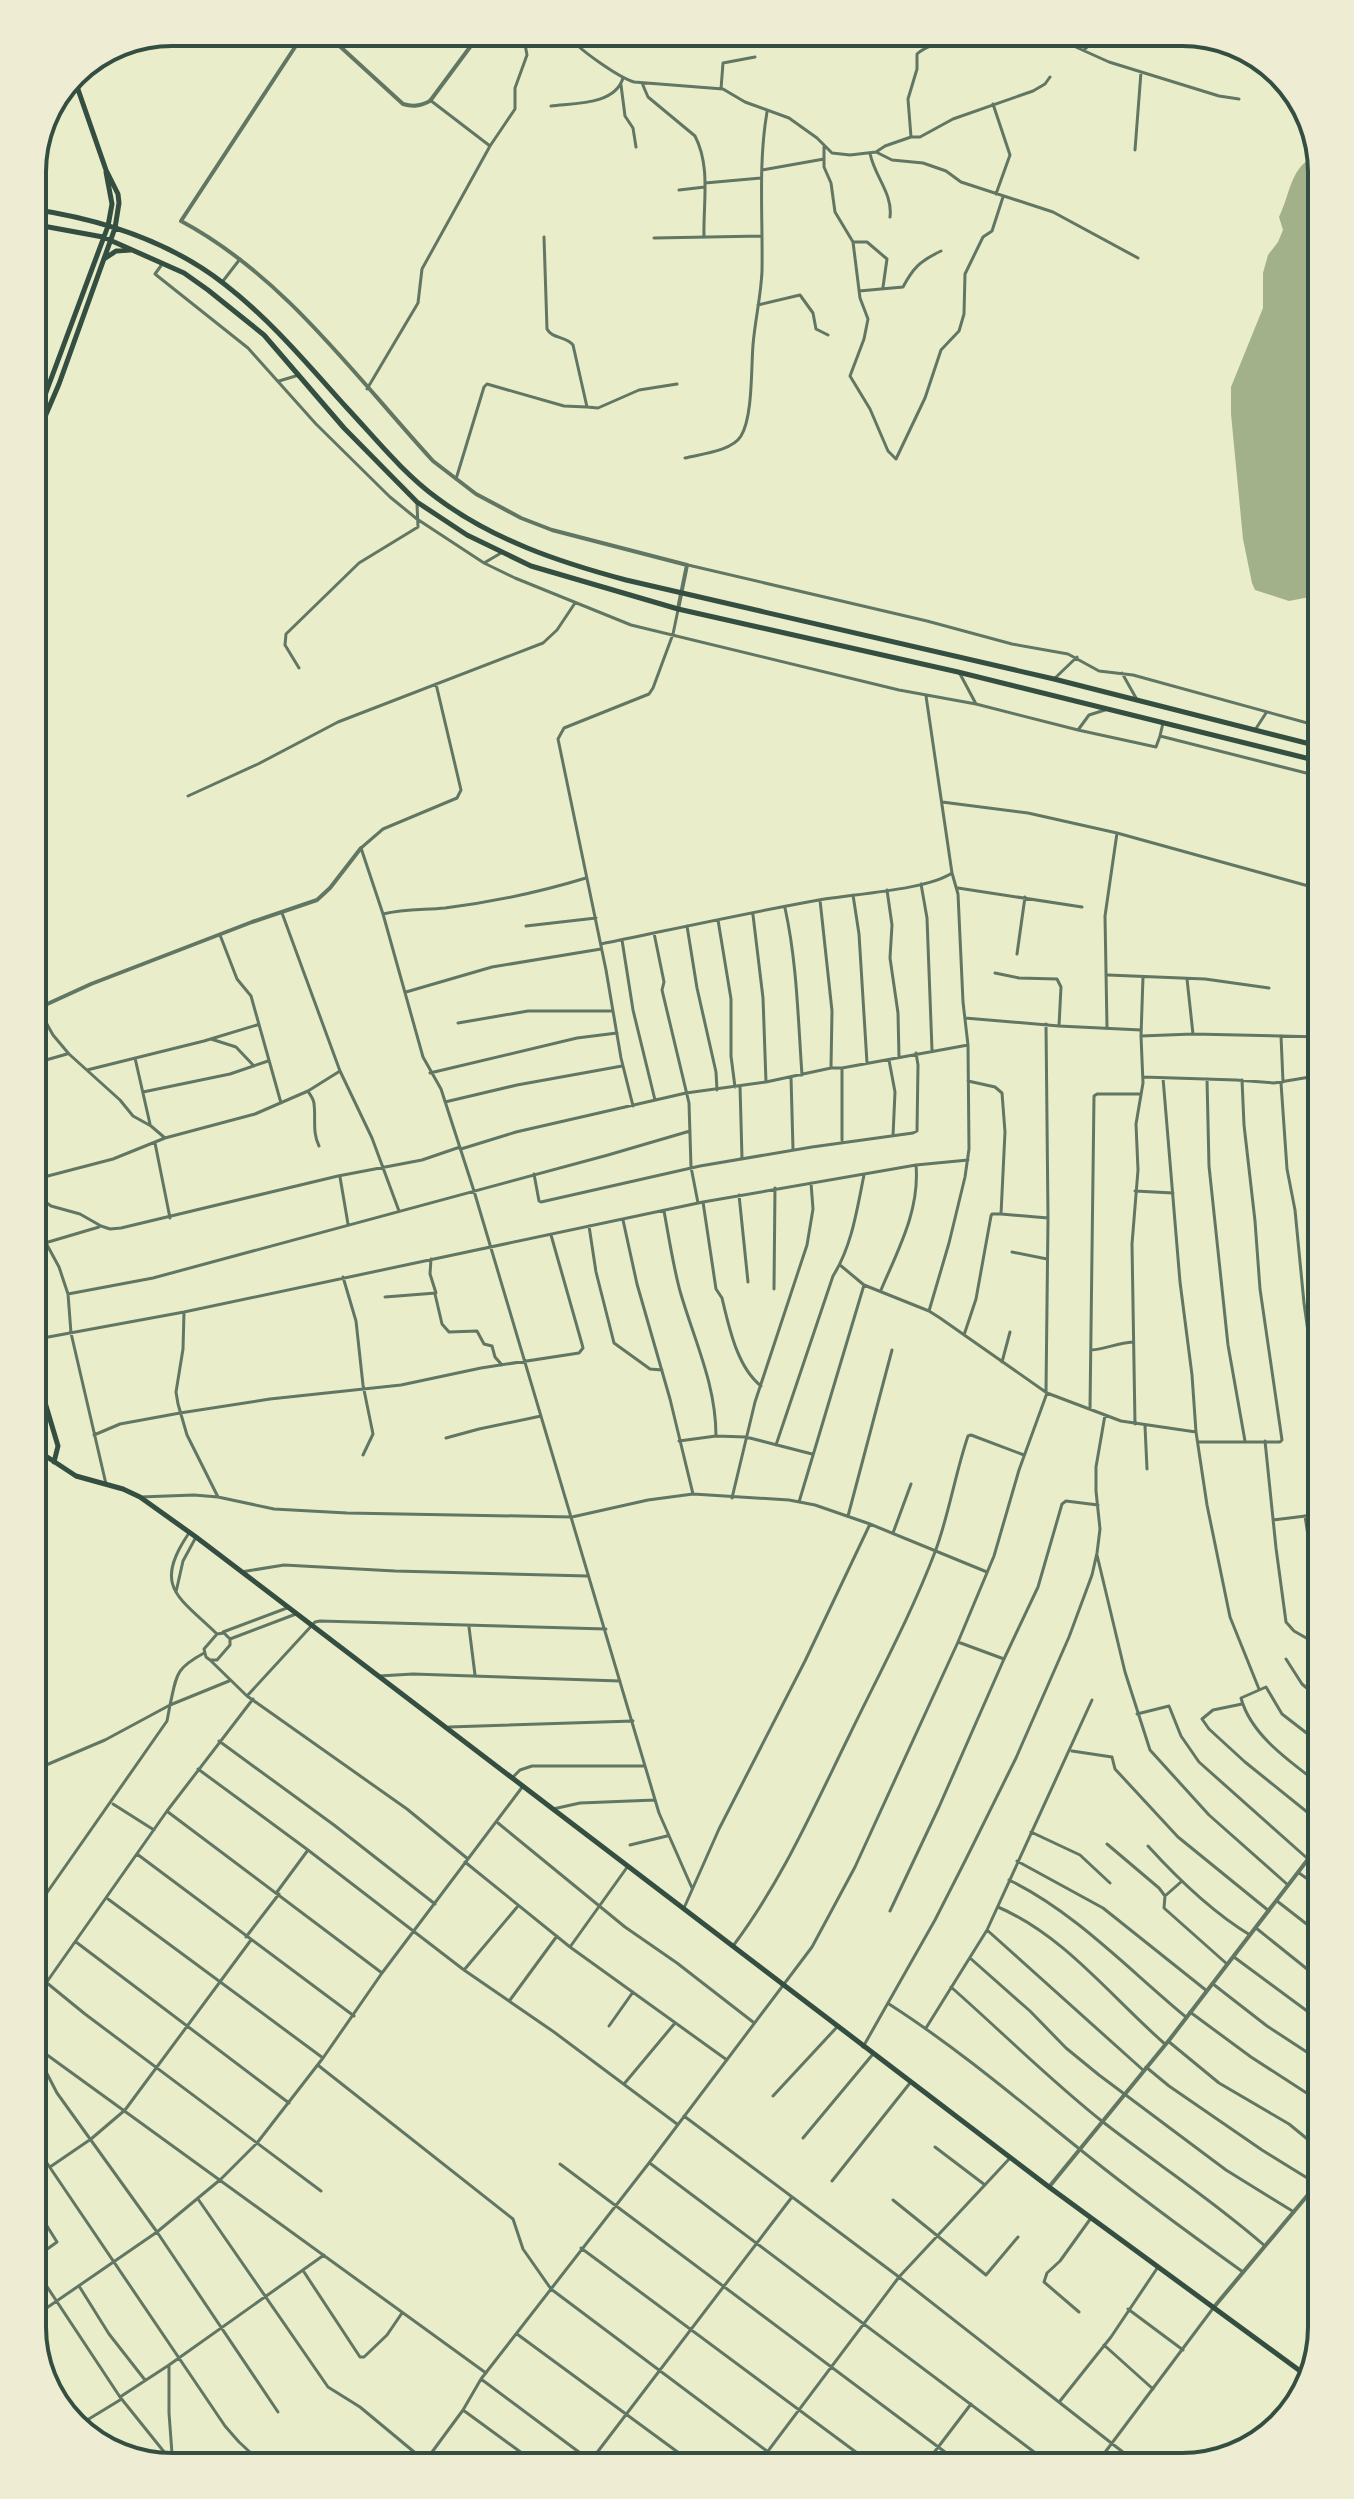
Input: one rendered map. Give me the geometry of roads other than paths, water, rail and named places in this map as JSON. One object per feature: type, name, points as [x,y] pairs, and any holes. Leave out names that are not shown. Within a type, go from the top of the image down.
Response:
[{"type":"main road","points":[[46,402],[104,259],[118,211],[118,194],[106,170],[78,89]]},
{"type":"main road","points":[[46,398],[108,226],[112,204],[106,170]]},
{"type":"main road","points":[[46,212],[115,228],[181,256],[222,282],[268,322],[405,470],[434,496],[464,518],[491,532],[564,563],[1054,679],[1308,744]]},
{"type":"main road","points":[[46,226],[103,237],[184,273],[264,335],[364,449],[417,502],[501,553],[559,576],[678,609],[958,672],[1308,759]]},
{"type":"main road","points":[[84,233],[99,250]]},
{"type":"main road","points":[[104,259],[116,251],[136,250]]},
{"type":"main road","points":[[46,1406],[58,1446],[54,1462]]},
{"type":"main road","points":[[46,1457],[80,1478],[140,1497],[196,1537],[910,2083],[1300,2371]]},
{"type":"street","points":[[296,46],[181,221],[240,259],[294,307],[433,461],[476,494],[521,518],[552,530],[687,565],[918,618],[1012,644],[1077,657],[1099,671],[1122,673],[1308,723]]},
{"type":"street","points":[[340,46],[403,104],[420,106],[430,100],[471,46]]},
{"type":"street","points":[[367,389],[418,303],[422,269],[490,146],[515,109],[515,88],[527,55],[525,46]]},
{"type":"street","points":[[577,46],[623,78],[721,89],[767,112],[789,118],[838,155],[876,152],[911,137],[923,136],[946,122],[1033,91],[1050,77]]},
{"type":"street","points":[[911,137],[908,99],[917,69],[917,54],[928,46]]},
{"type":"street","points":[[1075,46],[1109,62],[1219,96],[1239,99]]},
{"type":"street","points":[[1084,50],[1088,46]]},
{"type":"street","points":[[721,89],[723,63],[755,57]]},
{"type":"street","points":[[1135,150],[1141,72]]},
{"type":"street","points":[[551,106],[604,98],[615,93],[623,78]]},
{"type":"street","points":[[642,82],[648,97],[695,136],[706,168],[704,237]]},
{"type":"street","points":[[621,85],[625,116],[633,128],[636,147]]},
{"type":"street","points":[[430,100],[490,146]]},
{"type":"street","points":[[993,104],[1010,155],[996,194]]},
{"type":"street","points":[[685,458],[740,439],[750,396],[758,305],[763,142],[767,112]]},
{"type":"street","points":[[824,147],[825,171],[831,183],[835,212],[853,242],[859,291],[866,312],[867,327],[850,376],[870,409],[888,451],[896,459],[925,398],[941,350],[959,331],[964,314],[965,274],[983,237],[992,231],[1003,197]]},
{"type":"street","points":[[876,152],[892,160],[923,163],[946,171],[961,182],[1053,212],[1138,258]]},
{"type":"street","points":[[870,153],[891,203],[890,217]]},
{"type":"street","points":[[762,170],[824,159]]},
{"type":"street","points":[[679,190],[762,178]]},
{"type":"street","points":[[654,238],[762,236]]},
{"type":"street","points":[[544,237],[547,329],[551,335],[573,345],[587,407]]},
{"type":"street","points":[[853,242],[867,242],[887,259],[883,288]]},
{"type":"street","points":[[859,291],[905,286],[920,263],[941,251]]},
{"type":"street","points":[[222,282],[240,259]]},
{"type":"street","points":[[163,263],[155,274],[248,348],[360,468],[417,519],[484,563],[631,625],[899,690],[976,704],[1156,747],[1163,723]]},
{"type":"street","points":[[758,305],[800,295],[813,313],[816,329],[828,335]]},
{"type":"street","points":[[279,381],[299,375]]},
{"type":"street","points":[[456,480],[487,384],[564,406],[598,408],[639,390],[677,384]]},
{"type":"street","points":[[299,668],[285,645],[286,634],[359,563],[418,527],[417,502]]},
{"type":"street","points":[[484,563],[501,553]]},
{"type":"street","points":[[633,1106],[558,735],[564,728],[649,694],[673,634],[687,565]]},
{"type":"street","points":[[188,796],[338,722],[543,643],[557,630],[575,603]]},
{"type":"street","points":[[1054,679],[1077,657]]},
{"type":"street","points":[[958,672],[976,704]]},
{"type":"street","points":[[1122,673],[1137,701]]},
{"type":"street","points":[[46,1004],[281,910],[322,897],[361,848],[383,829],[457,798],[460,794],[436,684]]},
{"type":"street","points":[[926,694],[952,873],[958,888],[968,1045],[968,1160],[946,1257],[929,1311]]},
{"type":"street","points":[[1078,730],[1089,715],[1109,709]]},
{"type":"street","points":[[1255,730],[1267,711]]},
{"type":"street","points":[[1160,736],[1308,773]]},
{"type":"street","points":[[942,802],[1028,813],[1117,833],[1308,886]]},
{"type":"street","points":[[1107,1027],[1105,916],[1117,833]]},
{"type":"street","points":[[361,848],[423,1057],[441,1089],[461,1148],[655,1800],[667,1836],[692,1888]]},
{"type":"street","points":[[405,992],[492,967],[820,900],[921,884],[952,873]]},
{"type":"street","points":[[383,914],[494,900],[547,890],[586,878]]},
{"type":"street","points":[[921,884],[927,918],[932,1050]]},
{"type":"street","points":[[958,888],[1082,907]]},
{"type":"street","points":[[886,890],[892,925],[890,958],[898,1013],[899,1057]]},
{"type":"street","points":[[853,895],[859,934],[867,1063]]},
{"type":"street","points":[[1017,954],[1025,897]]},
{"type":"street","points":[[820,900],[832,998],[831,1068]]},
{"type":"street","points":[[785,907],[793,948],[802,1075]]},
{"type":"street","points":[[281,910],[340,1071],[372,1138],[399,1211]]},
{"type":"street","points":[[753,913],[763,998],[766,1082]]},
{"type":"street","points":[[526,926],[596,918]]},
{"type":"street","points":[[718,920],[731,999],[731,1056],[738,1087],[742,1158]]},
{"type":"street","points":[[687,926],[717,1090]]},
{"type":"street","points":[[654,933],[664,982],[662,990],[690,1112],[691,1167],[716,1289],[722,1298],[742,1363],[751,1378],[761,1386]]},
{"type":"street","points":[[220,935],[237,979],[251,996],[281,1103]]},
{"type":"street","points":[[622,940],[633,1010],[655,1100]]},
{"type":"street","points":[[995,973],[1019,978],[1057,979],[1061,987],[1059,1026]]},
{"type":"street","points":[[1108,975],[1205,979],[1269,988]]},
{"type":"street","points":[[1135,1424],[1132,1244],[1138,1170],[1136,1124],[1143,1077],[1143,977]]},
{"type":"street","points":[[1187,979],[1193,1034]]},
{"type":"street","points":[[458,1023],[528,1011],[613,1011]]},
{"type":"street","points":[[965,1018],[1141,1030]]},
{"type":"street","points":[[432,2453],[481,2379],[812,1947],[855,1867],[958,1642],[1003,1530],[1046,1393],[1046,1024]]},
{"type":"street","points":[[46,1025],[69,1054],[120,1100],[133,1116],[165,1138]]},
{"type":"street","points":[[86,1070],[257,1025]]},
{"type":"street","points":[[430,1073],[577,1038],[617,1033]]},
{"type":"street","points":[[1141,1036],[1308,1037]]},
{"type":"street","points":[[1281,1036],[1287,1169],[1295,1210],[1308,1332]]},
{"type":"street","points":[[211,1039],[236,1047],[254,1066]]},
{"type":"street","points":[[46,1202],[80,1214],[101,1226],[121,1228],[340,1175],[422,1160],[516,1132],[686,1093],[738,1087],[968,1045]]},
{"type":"street","points":[[534,1174],[541,1202],[691,1167],[913,1133],[917,1131],[916,1053]]},
{"type":"street","points":[[46,1061],[69,1054]]},
{"type":"street","points":[[135,1058],[151,1126]]},
{"type":"street","points":[[889,1059],[895,1092],[893,1136]]},
{"type":"street","points":[[143,1092],[230,1074],[268,1061]]},
{"type":"street","points":[[445,1102],[623,1066]]},
{"type":"street","points":[[842,1068],[842,1142]]},
{"type":"street","points":[[46,1176],[113,1159],[165,1138],[255,1114],[308,1091],[340,1071]]},
{"type":"street","points":[[791,1077],[793,1149]]},
{"type":"street","points":[[1143,1077],[1282,1083],[1308,1078]]},
{"type":"street","points":[[1163,1078],[1180,1282],[1207,1505],[1228,1609],[1259,1689]]},
{"type":"street","points":[[1207,1079],[1210,1176],[1228,1345],[1245,1441]]},
{"type":"street","points":[[1199,1442],[1282,1440],[1260,1289],[1242,1080]]},
{"type":"street","points":[[968,1081],[995,1087],[1002,1093],[1005,1152],[1001,1214]]},
{"type":"street","points":[[308,1091],[315,1105],[312,1113],[319,1146]]},
{"type":"street","points":[[1090,1409],[1094,1096],[1142,1094]]},
{"type":"street","points":[[68,1294],[153,1278],[690,1131]]},
{"type":"street","points":[[155,1142],[170,1218]]},
{"type":"street","points":[[46,1337],[184,1312],[700,1202],[916,1165],[968,1160]]},
{"type":"street","points":[[880,1292],[911,1217],[916,1165]]},
{"type":"street","points":[[340,1175],[348,1224]]},
{"type":"street","points":[[776,1445],[833,1276],[851,1235],[864,1175]]},
{"type":"street","points":[[732,1498],[772,1347],[807,1245],[813,1209],[811,1183]]},
{"type":"street","points":[[774,1289],[775,1188]]},
{"type":"street","points":[[1135,1191],[1173,1193]]},
{"type":"street","points":[[739,1195],[748,1282]]},
{"type":"street","points":[[664,1211],[679,1289],[709,1376],[716,1436]]},
{"type":"street","points":[[964,1336],[976,1299],[992,1214],[1048,1218]]},
{"type":"street","points":[[623,1220],[693,1494]]},
{"type":"street","points":[[46,1243],[101,1226]]},
{"type":"street","points":[[589,1226],[596,1272],[614,1343],[650,1369],[662,1370]]},
{"type":"street","points":[[94,1435],[120,1424],[180,1413],[270,1399],[411,1384],[579,1353],[583,1348],[551,1235]]},
{"type":"street","points":[[46,1245],[59,1267],[68,1294],[71,1333],[106,1484]]},
{"type":"street","points":[[1012,1252],[1047,1259]]},
{"type":"street","points":[[431,1259],[430,1274],[437,1292],[442,1324],[449,1332],[477,1331],[484,1344],[492,1346],[495,1357],[502,1365]]},
{"type":"street","points":[[840,1265],[864,1285],[929,1311],[1046,1393],[1135,1424],[1196,1432]]},
{"type":"street","points":[[343,1277],[356,1321],[373,1434],[363,1455]]},
{"type":"street","points":[[799,1502],[864,1285]]},
{"type":"street","points":[[385,1297],[435,1294]]},
{"type":"street","points":[[184,1312],[183,1349],[176,1392],[193,1447],[218,1497]]},
{"type":"street","points":[[1002,1362],[1010,1332]]},
{"type":"street","points":[[1091,1350],[1133,1342]]},
{"type":"street","points":[[848,1516],[892,1350]]},
{"type":"street","points":[[863,2047],[935,1920],[1016,1758],[1069,1637],[1097,1553],[1100,1529],[1096,1467],[1105,1415]]},
{"type":"street","points":[[446,1438],[541,1416]]},
{"type":"street","points":[[1145,1426],[1147,1469]]},
{"type":"street","points":[[679,1441],[716,1436],[746,1437],[813,1454]]},
{"type":"street","points":[[733,1946],[761,1907],[798,1842],[901,1629],[935,1551],[968,1436],[1025,1455]]},
{"type":"street","points":[[1265,1441],[1286,1622],[1308,1639]]},
{"type":"street","points":[[893,1533],[911,1484]]},
{"type":"street","points":[[140,1497],[218,1497],[274,1509],[347,1513],[572,1517],[648,1500],[693,1494],[799,1502],[870,1524],[987,1572]]},
{"type":"street","points":[[890,1911],[1038,1587],[1062,1504],[1066,1501],[1098,1505]]},
{"type":"street","points":[[1305,1516],[1308,1536]]},
{"type":"street","points":[[1273,1520],[1308,1516]]},
{"type":"street","points":[[684,1908],[719,1829],[805,1661],[870,1524]]},
{"type":"street","points":[[189,1533],[173,1560],[172,1579],[179,1600],[218,1634]]},
{"type":"street","points":[[176,1592],[183,1561],[196,1537]]},
{"type":"street","points":[[1097,1553],[1146,1744],[1209,1815],[1288,1885]]},
{"type":"street","points":[[241,1572],[284,1565],[382,1571],[590,1576]]},
{"type":"street","points":[[46,1895],[167,1721],[179,1671],[204,1653],[218,1634],[288,1608]]},
{"type":"street","points":[[230,1639],[296,1614]]},
{"type":"street","points":[[247,1696],[315,1622],[606,1629]]},
{"type":"street","points":[[469,1627],[475,1677]]},
{"type":"street","points":[[210,1660],[217,1660],[230,1645],[230,1639],[224,1633],[218,1634]]},
{"type":"street","points":[[958,1642],[1004,1659]]},
{"type":"street","points":[[204,1653],[247,1696],[397,1802],[570,1947],[727,2060]]},
{"type":"street","points":[[1286,1659],[1298,1680],[1308,1689]]},
{"type":"street","points":[[217,1660],[219,1670]]},
{"type":"street","points":[[376,1676],[413,1674],[621,1681]]},
{"type":"street","points":[[46,1765],[105,1740],[170,1705],[230,1681]]},
{"type":"street","points":[[1308,1734],[1286,1718],[1273,1703],[1267,1688],[1242,1697],[1252,1722],[1270,1743],[1308,1774]]},
{"type":"street","points":[[253,1699],[167,1811],[47,1983],[321,2191]]},
{"type":"street","points":[[926,2028],[987,1930],[1092,1700]]},
{"type":"street","points":[[1242,1703],[1213,1710],[1202,1719],[1254,1770],[1308,1813]]},
{"type":"street","points":[[1049,2187],[1251,1936],[1308,1859],[1199,1762],[1181,1736],[1169,1706],[1137,1714]]},
{"type":"street","points":[[446,1728],[633,1721]]},
{"type":"street","points":[[219,1741],[435,1904]]},
{"type":"street","points":[[1071,1751],[1112,1757],[1115,1769],[1168,1827],[1269,1911]]},
{"type":"street","points":[[512,1778],[520,1770],[532,1766],[646,1766]]},
{"type":"street","points":[[198,1769],[464,1970],[678,2124]]},
{"type":"street","points":[[46,2308],[157,2232],[221,2179],[257,2143],[523,1786]]},
{"type":"street","points":[[553,1809],[580,1803],[655,1800]]},
{"type":"street","points":[[112,1803],[154,1830]]},
{"type":"street","points":[[167,1811],[382,1973]]},
{"type":"street","points":[[497,1822],[599,1905],[753,2022]]},
{"type":"street","points":[[1031,1832],[1080,1855],[1110,1883]]},
{"type":"street","points":[[630,1845],[667,1836]]},
{"type":"street","points":[[1107,1844],[1165,1896]]},
{"type":"street","points":[[1148,1846],[1182,1881],[1251,1936]]},
{"type":"street","points":[[246,1937],[308,1850]]},
{"type":"street","points":[[137,1854],[354,2016]]},
{"type":"street","points":[[1017,1861],[1103,1908],[1207,1991]]},
{"type":"street","points":[[570,1947],[628,1866]]},
{"type":"street","points":[[1298,1872],[1308,1879]]},
{"type":"street","points":[[1009,1880],[1036,1894],[1086,1931],[1186,2017]]},
{"type":"street","points":[[1182,1881],[1165,1896],[1165,1910],[1228,1965]]},
{"type":"street","points":[[106,1897],[323,2058]]},
{"type":"street","points":[[1277,1901],[1308,1925]]},
{"type":"street","points":[[464,1970],[519,1905]]},
{"type":"street","points":[[998,1907],[1028,1921],[1048,1936],[1086,1968],[1129,2013],[1219,2083],[1289,2124],[1308,2140]]},
{"type":"street","points":[[1256,1928],[1308,1970]]},
{"type":"street","points":[[987,1930],[1145,2068],[1308,2178]]},
{"type":"street","points":[[509,2001],[557,1936]]},
{"type":"street","points":[[50,2167],[91,2139],[125,2110],[251,1940]]},
{"type":"street","points":[[76,1942],[289,2103]]},
{"type":"street","points":[[1234,1957],[1308,2012]]},
{"type":"street","points":[[970,1958],[1066,2048],[1124,2094],[1226,2170],[1294,2212]]},
{"type":"street","points":[[1213,1984],[1276,2033],[1308,2053]]},
{"type":"street","points":[[951,1987],[1102,2121],[1230,2215],[1265,2246]]},
{"type":"street","points":[[609,2026],[633,1992]]},
{"type":"street","points":[[888,2004],[926,2028],[1206,2247],[1243,2272]]},
{"type":"street","points":[[1190,2012],[1308,2094]]},
{"type":"street","points":[[623,2085],[675,2023]]},
{"type":"street","points":[[773,2096],[837,2027]]},
{"type":"street","points":[[46,2054],[486,2373]]},
{"type":"street","points":[[803,2138],[873,2054]]},
{"type":"street","points":[[318,2065],[513,2219],[523,2249],[551,2289],[770,2453]]},
{"type":"street","points":[[46,2072],[57,2093],[157,2232],[278,2412]]},
{"type":"street","points":[[832,2181],[910,2083]]},
{"type":"street","points":[[684,2116],[899,2277],[1125,2453]]},
{"type":"street","points":[[935,2147],[985,2185]]},
{"type":"street","points":[[767,2451],[899,2277],[1010,2158]]},
{"type":"street","points":[[46,2161],[231,2434],[251,2453]]},
{"type":"street","points":[[649,2163],[1036,2453]]},
{"type":"street","points":[[560,2164],[946,2453]]},
{"type":"street","points":[[1104,2453],[1214,2307],[1308,2195]]},
{"type":"street","points":[[597,2453],[792,2197]]},
{"type":"street","points":[[198,2199],[328,2387],[354,2402],[415,2453]]},
{"type":"street","points":[[893,2200],[987,2276],[1018,2237]]},
{"type":"street","points":[[1079,2312],[1044,2282],[1047,2273],[1060,2261],[1091,2218]]},
{"type":"street","points":[[46,2224],[57,2242],[46,2251]]},
{"type":"street","points":[[581,2248],[857,2453]]},
{"type":"street","points":[[87,2420],[324,2255]]},
{"type":"street","points":[[1060,2401],[1119,2326],[1158,2267]]},
{"type":"street","points":[[303,2271],[360,2357],[364,2357],[387,2335],[402,2313]]},
{"type":"street","points":[[46,2284],[121,2398],[164,2453]]},
{"type":"street","points":[[78,2285],[109,2334],[145,2380]]},
{"type":"street","points":[[1128,2309],[1183,2350]]},
{"type":"street","points":[[516,2333],[680,2453]]},
{"type":"street","points":[[1104,2345],[1153,2389]]},
{"type":"street","points":[[169,2365],[172,2453]]},
{"type":"street","points":[[481,2379],[580,2453]]},
{"type":"street","points":[[934,2453],[971,2404]]},
{"type":"street","points":[[463,2410],[522,2453]]}]
